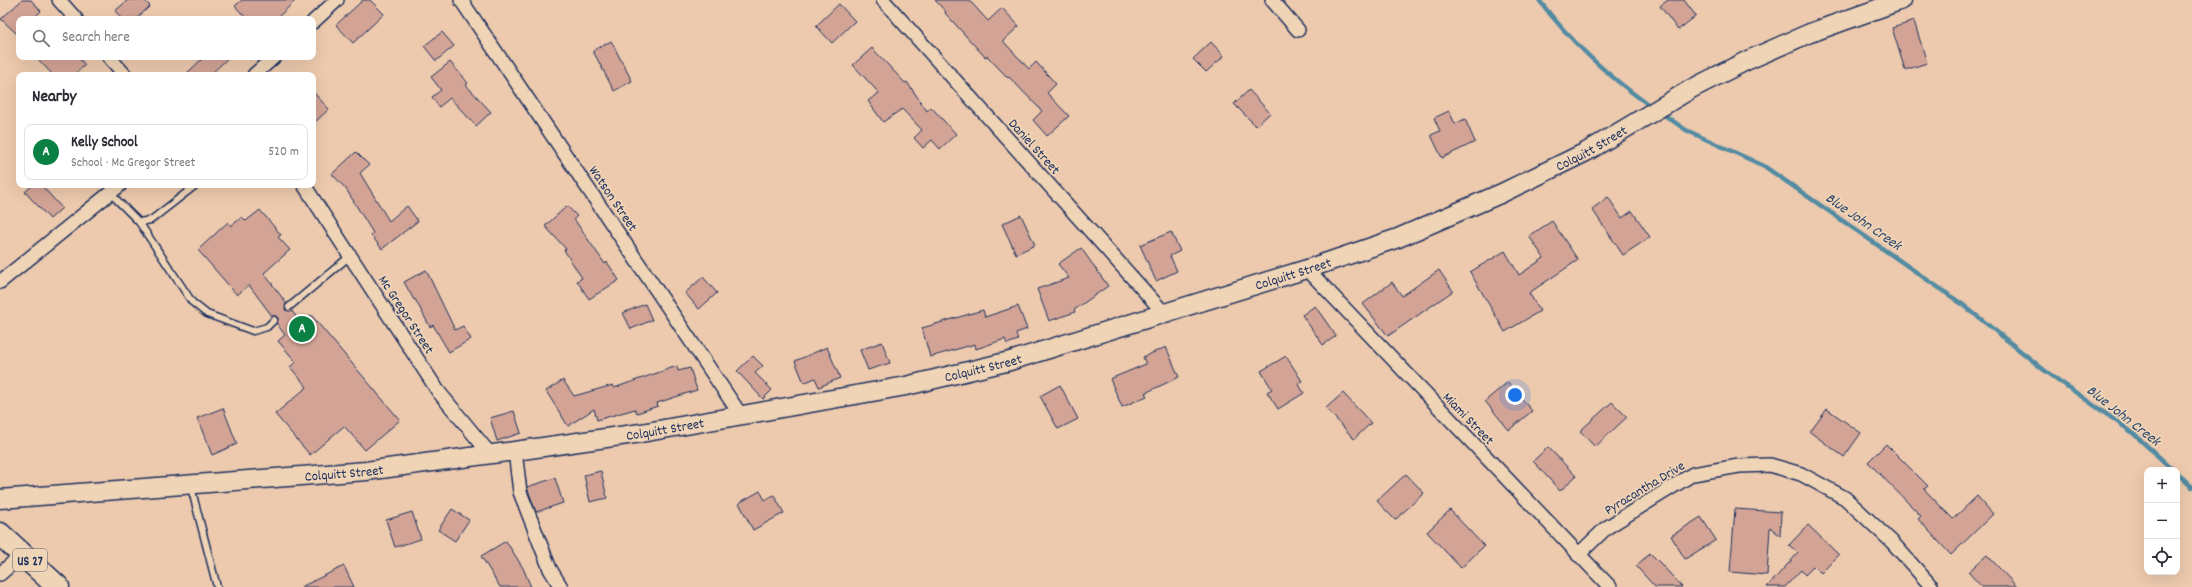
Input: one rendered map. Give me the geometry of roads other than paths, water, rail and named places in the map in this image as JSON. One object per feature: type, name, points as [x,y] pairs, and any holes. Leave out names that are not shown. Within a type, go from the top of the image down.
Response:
[{"type":"highway","name":"US 27","points":[[0,534],[58,587]]},
{"type":"street","points":[[59,0],[73,16]]},
{"type":"street","points":[[316,19],[337,0]]},
{"type":"street","name":"Watson Street","points":[[461,0],[740,414]]},
{"type":"street","name":"Daniel Street","points":[[883,0],[1164,313]]},
{"type":"street","points":[[1272,0],[1298,30]]},
{"type":"street","name":"Colquitt Street","points":[[0,499],[366,471],[515,451],[641,433],[740,414],[906,386],[1010,361],[1307,269],[1398,238],[1502,193],[1586,152],[1691,89],[1746,61],[1810,33],[1902,0]]},
{"type":"street","points":[[112,60],[122,72]]},
{"type":"street","points":[[257,72],[271,60]]},
{"type":"street","name":"Mc Gregor Street","points":[[306,188],[438,391],[490,454]]},
{"type":"street","points":[[0,282],[115,189]]},
{"type":"street","name":"Miami Street","points":[[1307,269],[1610,587]]},
{"type":"street","points":[[515,451],[520,492],[550,569],[561,587]]},
{"type":"street","name":"Pyracantha Drive","points":[[1578,555],[1606,528],[1693,474],[1740,466],[1770,465],[1801,474],[1845,498],[1892,542],[1932,587]]},
{"type":"street","points":[[0,574],[23,554]]},
{"type":"lane","points":[[139,222],[151,220],[192,188]]},
{"type":"lane","points":[[115,189],[139,222],[192,302],[207,314],[252,331],[266,327],[274,320]]},
{"type":"lane","points":[[289,307],[331,270],[350,256]]},
{"type":"lane","points":[[190,485],[217,587]]},
{"type":"waterway","name":"Blue John Creek","points":[[1539,0],[1564,30],[1591,58],[1621,84],[1652,107]]},
{"type":"waterway","name":"Blue John Creek","points":[[1660,112],[1686,130],[1764,166],[1962,304],[2044,370],[2133,433],[2170,467]]},
{"type":"waterway","name":"Blue John Creek","points":[[2180,476],[2192,487]]},
{"type":"place","name":"Kelly School","points":[[302,329]]}]
